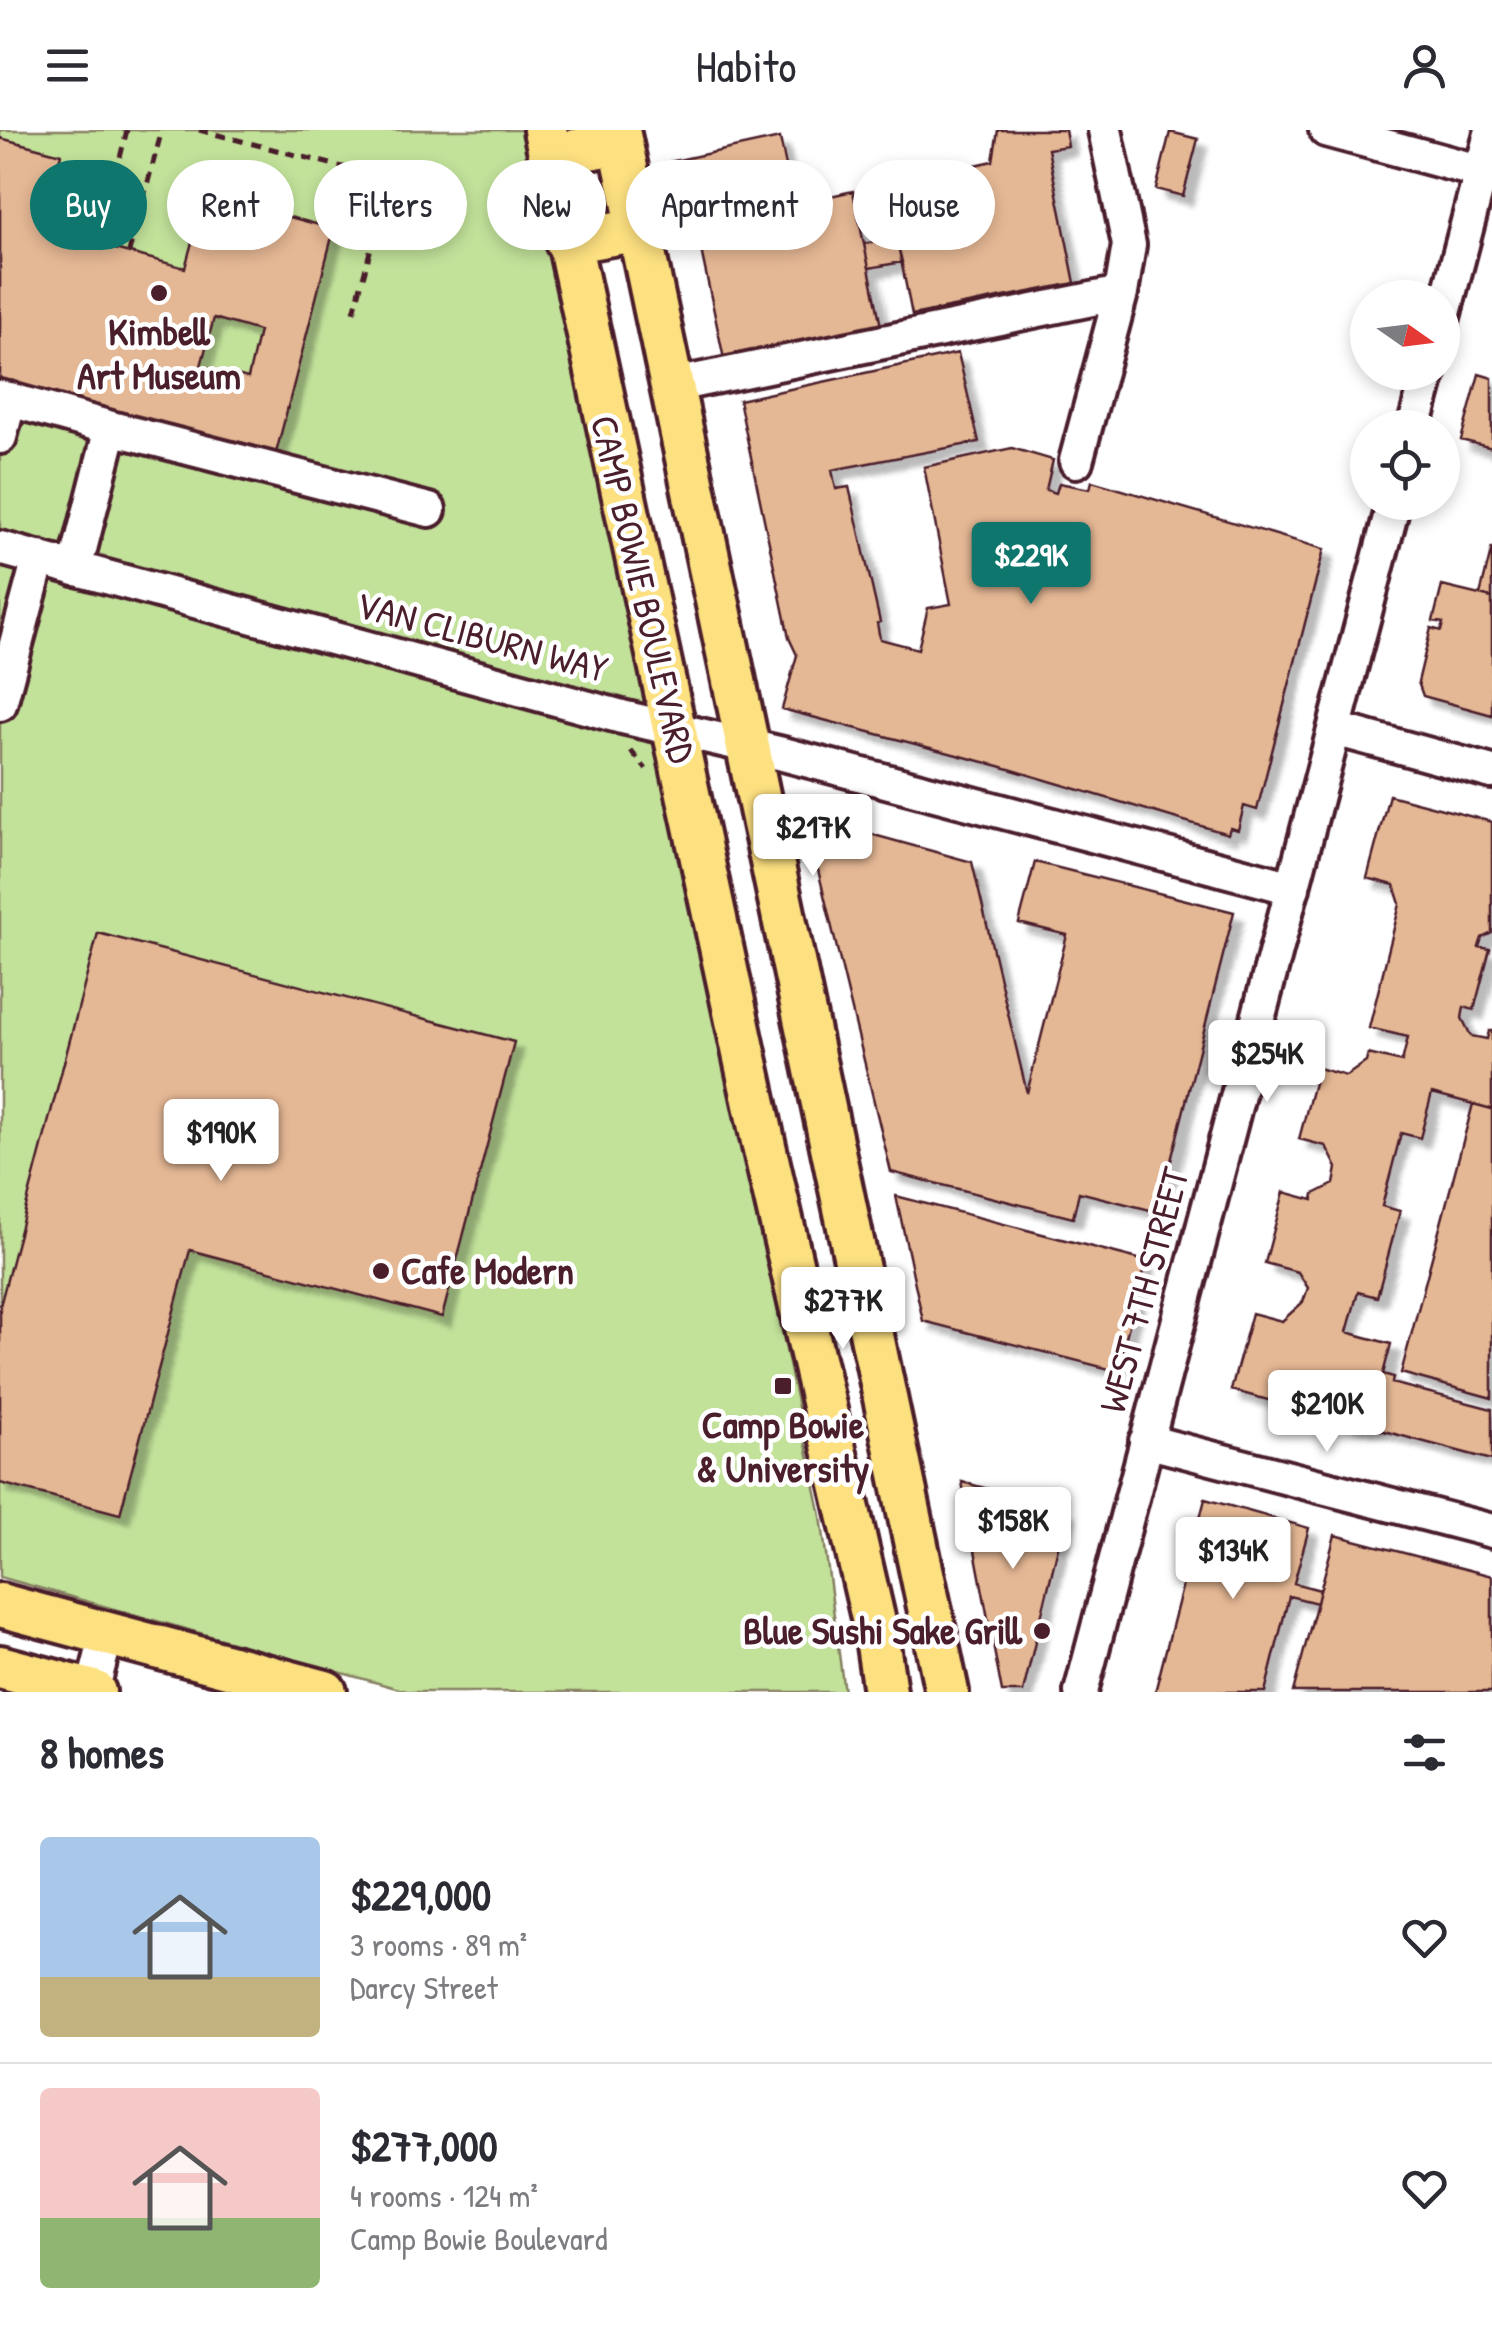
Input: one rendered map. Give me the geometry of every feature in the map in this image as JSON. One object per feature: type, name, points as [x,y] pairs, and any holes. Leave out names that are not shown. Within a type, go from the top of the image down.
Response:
[{"type":"main road","points":[[547,143],[619,136]]},
{"type":"main road","name":"CAMP BOWIE BOULEVARD","points":[[619,136],[626,168]]},
{"type":"main road","name":"CAMP BOWIE BOULEVARD","points":[[570,250],[820,1395],[876,1631],[885,1692]]},
{"type":"main road","name":"CAMP BOWIE BOULEVARD","points":[[643,250],[947,1692]]},
{"type":"main road","points":[[820,1395],[882,1380]]},
{"type":"main road","points":[[0,1605],[326,1692]]},
{"type":"main road","points":[[0,1667],[93,1692]]},
{"type":"street","points":[[1076,461],[1122,293],[1129,245],[1105,130]]},
{"type":"street","points":[[1326,130],[1482,172]]},
{"type":"street","points":[[1453,280],[1492,130]]},
{"type":"street","points":[[670,386],[1122,293]]},
{"type":"street","points":[[0,437],[5,398],[430,510]]},
{"type":"street","points":[[75,568],[111,428]]},
{"type":"street","name":"WEST 7TH STREET","points":[[1081,1692],[1389,520]]},
{"type":"street","name":"VAN CLIBURN WAY","points":[[0,548],[674,730],[1292,888]]},
{"type":"street","points":[[0,704],[38,558]]},
{"type":"street","points":[[1334,730],[1492,772]]},
{"type":"street","points":[[1146,1440],[1492,1531]]},
{"type":"street","points":[[93,1692],[107,1634]]},
{"type":"path","points":[[120,160],[128,130]]},
{"type":"path","points":[[129,252],[162,130]]},
{"type":"path","points":[[199,130],[388,179],[354,312]]},
{"type":"green space","points":[[0,130],[528,130],[534,160],[487,160],[487,250],[552,250],[641,686],[665,776],[821,1516],[844,1692],[410,1692],[0,1577]]},
{"type":"building","points":[[998,130],[1065,130],[1068,146],[1048,149],[1075,283],[912,315],[899,250],[995,250],[993,160]]},
{"type":"building","points":[[1170,132],[1198,139],[1183,196],[1156,189]]},
{"type":"building","name":"Kimbell Art Museum","points":[[0,138],[61,154],[59,160],[30,160],[30,250],[119,250],[185,268],[190,250],[294,250],[294,218],[314,224],[314,250],[329,250],[276,453],[0,381]],"holes":[[[214,318],[259,331],[248,378],[201,366]]]},
{"type":"building","points":[[780,138],[785,160],[678,160]]},
{"type":"building","points":[[853,191],[853,250],[865,250],[881,326],[724,359],[701,250],[833,250],[833,195]]},
{"type":"building","points":[[865,250],[899,250],[902,262],[869,268]]},
{"type":"building","points":[[958,353],[979,442],[832,470],[836,489],[849,487],[880,622],[880,639],[918,649],[928,608],[951,604],[924,467],[1012,448],[1053,460],[1046,490],[1056,493],[1059,483],[1090,489],[1092,481],[1324,549],[1257,810],[1244,806],[1238,830],[1230,828],[1228,834],[999,766],[782,709],[797,655],[789,638],[739,400]]},
{"type":"building","points":[[1479,374],[1492,378],[1492,448],[1461,440]]},
{"type":"building","points":[[1492,547],[1492,598],[1480,595]]},
{"type":"building","points":[[1442,586],[1492,598],[1492,715],[1423,696],[1418,682],[1431,628],[1441,631],[1443,623],[1433,621]]},
{"type":"building","points":[[1389,795],[1492,822],[1492,933],[1482,938],[1479,947],[1490,949],[1474,1010],[1464,1007],[1462,1018],[1471,1036],[1487,1039],[1492,1031],[1492,1109],[1432,1093],[1420,1138],[1401,1133],[1382,1206],[1400,1211],[1377,1297],[1358,1292],[1347,1332],[1391,1344],[1383,1374],[1393,1377],[1392,1383],[1492,1409],[1492,1460],[1231,1390],[1252,1313],[1282,1321],[1303,1302],[1308,1288],[1298,1272],[1265,1263],[1284,1192],[1313,1200],[1314,1194],[1334,1184],[1337,1168],[1326,1146],[1299,1139],[1318,1068],[1346,1076],[1366,1062],[1368,1054],[1402,1062],[1408,1037],[1369,1028],[1400,904],[1394,885],[1367,878]]},
{"type":"building","points":[[805,816],[972,862],[1027,1093],[1067,935],[1019,923],[1035,862],[1234,912],[1158,1212],[1079,1192],[1073,1218],[891,1172]]},
{"type":"building","points":[[98,933],[514,1042],[442,1317],[190,1250],[120,1514],[0,1483],[0,1306]]},
{"type":"building","points":[[1473,1104],[1492,1109],[1492,1398],[1401,1373]]},
{"type":"building","points":[[896,1196],[1146,1261],[1117,1371],[923,1321]]},
{"type":"building","points":[[962,1482],[1067,1510],[1023,1692],[1002,1692]]},
{"type":"building","points":[[1205,1499],[1309,1528],[1294,1583],[1320,1590],[1317,1603],[1289,1596],[1265,1692],[1155,1692]]},
{"type":"building","points":[[1335,1535],[1492,1576],[1492,1692],[1293,1692]]},
{"type":"place","name":"Kimbell Art Museum","points":[[159,293]]},
{"type":"place","name":"Cafe Modern","points":[[381,1271]]},
{"type":"place","name":"Camp Bowie & University","points":[[783,1386]]},
{"type":"place","name":"Blue Sushi Sake Grill","points":[[1042,1631]]}]
